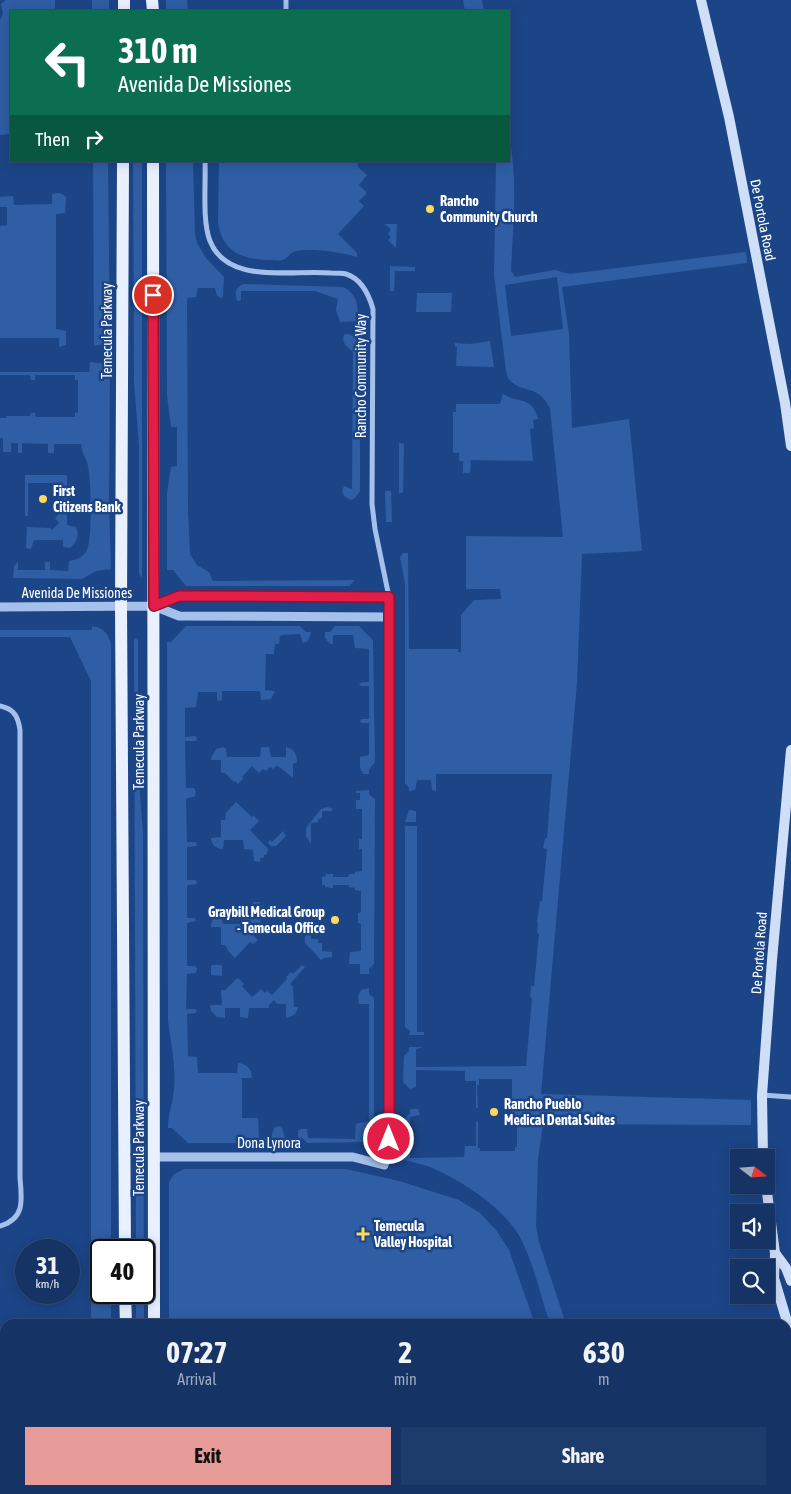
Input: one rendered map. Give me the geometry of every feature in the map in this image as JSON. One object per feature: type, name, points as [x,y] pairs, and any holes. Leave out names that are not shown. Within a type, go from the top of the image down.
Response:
[{"type":"main road","name":"De Portola Road","points":[[700,0],[729,117],[785,403],[791,446]]},
{"type":"main road","name":"Temecula Parkway","points":[[123,162],[122,607],[125,1239]]},
{"type":"main road","name":"Temecula Parkway","points":[[153,162],[154,1319]]},
{"type":"main road","name":"De Portola Road","points":[[763,1149],[762,1095],[791,750]]},
{"type":"main road","points":[[767,1194],[775,1253],[774,1278],[786,1319]]},
{"type":"main road","points":[[775,1253],[786,1268],[791,1281]]},
{"type":"main road","points":[[126,1304],[126,1319]]},
{"type":"street","name":"Rancho Community Way","points":[[206,162],[206,230],[211,243],[220,256],[229,264],[253,272],[326,272],[347,274],[364,287],[370,297],[373,309],[372,504],[375,529],[389,597]]},
{"type":"street","name":"Avenida De Missiones","points":[[0,607],[154,606],[179,596],[389,597]]},
{"type":"street","points":[[389,597],[390,617]]},
{"type":"street","name":"Avenida De Missiones","points":[[154,606],[180,616],[390,617]]},
{"type":"street","name":"Dona Lynora","points":[[154,1157],[353,1157],[384,1165],[388,1153],[389,1139],[390,617]]},
{"type":"street","points":[[0,706],[10,708],[19,718],[20,730],[20,1178],[22,1199],[19,1214],[10,1223],[0,1226]]},
{"type":"street","points":[[762,1095],[791,1097]]},
{"type":"shaded area","points":[[6,0],[55,0],[55,10],[10,10],[10,134],[0,135],[0,20],[3,14],[1,4]]},
{"type":"shaded area","points":[[92,0],[109,0],[109,10],[92,10]]},
{"type":"shaded area","points":[[166,0],[187,0],[188,10],[166,10]]},
{"type":"shaded area","points":[[463,0],[482,0],[484,10],[465,10]]},
{"type":"shaded area","points":[[510,141],[514,186],[511,271],[515,277],[554,270],[570,274],[746,252],[747,263],[562,287],[569,334],[572,428],[629,419],[642,551],[582,554],[577,683],[541,1094],[751,1100],[751,1125],[543,1125],[538,1159],[536,1226],[539,1242],[564,1319],[548,1319],[523,1243],[507,1219],[496,1208],[470,1188],[443,1173],[430,1167],[404,1160],[404,1119],[410,1113],[410,1109],[418,1109],[420,1115],[410,1117],[410,1158],[464,1157],[465,1146],[476,1146],[476,1122],[478,1122],[478,1148],[480,1148],[480,1151],[515,1151],[515,1147],[517,1147],[517,1117],[512,1117],[512,1079],[479,1079],[479,1085],[477,1085],[478,1108],[476,1108],[476,1081],[465,1081],[465,1071],[416,1070],[416,1087],[410,1089],[403,1082],[404,1056],[409,1051],[409,1047],[423,1047],[416,1049],[416,1067],[526,1066],[532,998],[530,997],[531,986],[534,986],[539,934],[537,933],[537,922],[540,901],[542,901],[547,849],[543,848],[545,838],[547,838],[552,774],[436,774],[436,791],[432,790],[431,780],[417,780],[415,790],[409,791],[405,783],[405,584],[400,557],[403,553],[408,553],[409,649],[458,649],[458,652],[461,652],[461,615],[474,600],[501,599],[500,589],[466,589],[466,536],[563,537],[550,408],[539,395],[518,386],[508,378],[494,275],[496,162],[510,162]],"holes":[[[557,277],[563,329],[511,336],[505,285]]]},
{"type":"shaded area","points":[[93,162],[108,162],[110,343],[94,346]]},
{"type":"shaded area","points":[[133,162],[142,162],[142,577],[139,572],[139,446],[134,382]]},
{"type":"shaded area","points":[[166,162],[193,162],[195,234],[197,243],[206,258],[224,277],[222,298],[217,296],[215,288],[198,288],[196,297],[187,298],[190,554],[197,565],[209,572],[213,581],[355,580],[349,586],[186,586],[173,570],[167,570],[167,493],[171,467],[177,466],[177,427],[171,427],[167,396]]},
{"type":"shaded area","points":[[219,162],[357,162],[358,167],[367,175],[359,185],[367,193],[359,201],[364,206],[338,234],[357,253],[357,257],[327,251],[303,250],[294,252],[283,260],[249,258],[234,252],[228,247],[220,232],[218,222]]},
{"type":"shaded area","points":[[59,193],[66,198],[65,213],[56,214],[56,329],[66,331],[66,345],[59,347],[59,338],[0,338],[0,226],[7,225],[7,207],[0,207],[0,197],[13,196],[14,205],[52,204],[52,194]]},
{"type":"shaded area","points":[[384,224],[397,224],[396,248],[388,240],[391,237],[388,234],[391,229]]},
{"type":"shaded area","points":[[390,266],[415,267],[415,271],[395,271],[394,291],[390,291]]},
{"type":"shaded area","points":[[245,284],[343,287],[352,293],[356,301],[358,321],[340,322],[336,310],[338,299],[315,291],[241,291],[241,300],[237,301],[236,290]]},
{"type":"shaded area","points":[[417,293],[452,293],[451,312],[416,312]]},
{"type":"shaded area","points":[[344,335],[358,337],[360,344],[360,491],[351,500],[344,496],[342,491],[344,486],[352,489],[353,352],[344,342]]},
{"type":"shaded area","points":[[490,341],[494,367],[456,366],[457,347],[455,347],[455,343],[470,344]]},
{"type":"shaded area","points":[[90,362],[110,364],[109,505],[111,569],[96,571],[82,579],[13,578],[14,566],[18,562],[18,570],[45,570],[45,562],[50,562],[50,570],[68,571],[69,561],[78,558],[86,552],[90,536],[90,484],[88,466],[81,444],[54,444],[54,453],[48,453],[48,444],[22,443],[22,453],[18,453],[18,443],[11,443],[11,452],[3,452],[3,438],[0,438],[0,418],[6,418],[6,416],[30,416],[31,413],[35,413],[36,417],[75,417],[75,413],[78,412],[78,380],[75,380],[75,375],[35,375],[35,380],[31,380],[30,375],[0,375],[0,372],[89,372]]},
{"type":"shaded area","points":[[503,394],[529,404],[535,412],[538,419],[533,420],[534,428],[530,429],[533,461],[471,460],[470,473],[463,473],[463,461],[459,461],[459,453],[453,453],[453,412],[456,412],[456,404],[500,404]]},
{"type":"shaded area","points":[[399,443],[404,444],[403,493],[399,493]]},
{"type":"shaded area","points":[[25,475],[67,475],[67,525],[76,527],[78,533],[76,541],[70,548],[63,547],[63,540],[34,540],[31,549],[26,548],[27,527],[50,528],[52,530],[59,523],[55,518],[58,515],[58,483],[28,483],[28,516],[25,516]]},
{"type":"shaded area","points":[[385,491],[391,491],[392,522],[386,522]]},
{"type":"shaded area","points":[[92,626],[100,628],[105,632],[111,645],[111,1239],[91,1239],[91,681],[70,637],[0,637],[0,630],[92,630]]},
{"type":"shaded area","points":[[186,626],[300,626],[306,632],[311,632],[308,641],[303,643],[300,634],[282,635],[280,636],[279,644],[275,644],[274,654],[266,654],[265,690],[275,691],[271,699],[261,700],[260,691],[222,691],[222,700],[219,701],[217,699],[217,692],[198,692],[196,707],[185,708],[185,737],[195,736],[197,738],[196,741],[185,741],[186,788],[194,788],[196,793],[194,797],[187,798],[186,800],[187,842],[195,842],[197,844],[196,846],[187,847],[187,880],[195,880],[197,882],[187,886],[187,918],[195,918],[196,921],[187,923],[187,966],[195,966],[197,968],[196,973],[187,974],[186,1009],[195,1009],[197,1011],[187,1014],[188,1056],[197,1057],[198,1073],[237,1073],[238,1063],[244,1064],[248,1068],[252,1078],[242,1078],[242,1118],[258,1118],[259,1138],[271,1138],[274,1128],[279,1126],[282,1128],[285,1138],[279,1139],[275,1143],[188,1143],[172,1128],[168,1128],[174,1072],[168,1021],[167,642],[171,642]]},
{"type":"shaded area","points":[[335,626],[359,626],[373,640],[375,762],[369,770],[369,774],[363,774],[360,768],[360,757],[369,755],[369,723],[361,723],[360,721],[361,719],[369,719],[369,686],[361,686],[359,683],[369,682],[369,649],[355,648],[353,635],[333,635],[333,644],[330,644],[325,638],[325,632],[330,632]]},
{"type":"shaded area","points":[[135,638],[138,640],[138,769],[143,833],[144,1239],[136,1239]]},
{"type":"shaded area","points":[[224,747],[227,757],[260,757],[261,747],[269,747],[271,757],[286,757],[286,747],[289,748],[297,757],[297,763],[293,763],[293,778],[278,766],[273,769],[270,767],[266,771],[263,769],[259,773],[252,766],[238,784],[225,773],[221,773],[221,760],[211,760],[216,749]]},
{"type":"shaded area","points":[[369,790],[369,794],[375,799],[374,964],[369,969],[369,974],[360,974],[360,964],[349,964],[350,952],[361,951],[361,924],[358,923],[358,913],[361,912],[361,891],[349,887],[349,885],[333,885],[333,888],[325,887],[325,885],[322,885],[322,877],[326,876],[326,874],[333,874],[333,877],[348,877],[349,874],[362,871],[362,849],[359,849],[359,839],[362,839],[362,809],[356,809],[356,800],[360,800],[360,793],[356,793],[356,791]]},
{"type":"shaded area","points":[[236,802],[259,821],[250,830],[268,849],[264,858],[260,858],[260,862],[254,861],[253,850],[244,849],[243,840],[224,840],[223,849],[214,846],[212,842],[211,838],[221,837],[221,820],[225,820],[226,813]]},
{"type":"shaded area","points":[[326,807],[332,808],[332,811],[322,811],[322,818],[318,819],[318,822],[311,823],[311,844],[306,836],[306,828],[320,810]]},
{"type":"shaded area","points":[[409,810],[416,811],[416,822],[405,822]]},
{"type":"shaded area","points":[[405,826],[417,826],[417,1032],[424,1032],[424,1035],[409,1035],[410,1031],[405,1027]]},
{"type":"shaded area","points":[[283,831],[286,836],[276,846],[271,846],[268,843],[270,840],[272,842]]},
{"type":"shaded area","points":[[253,902],[260,902],[260,906],[263,905],[263,909],[266,909],[266,914],[260,920],[261,922],[251,933],[258,940],[253,944],[250,942],[235,958],[225,945],[221,945],[221,927],[211,927],[212,922],[213,919],[222,916],[222,923],[224,924],[243,924],[244,914],[253,913]]},
{"type":"shaded area","points":[[309,917],[311,917],[311,939],[318,939],[318,943],[322,943],[322,951],[332,952],[332,957],[321,960],[305,943]]},
{"type":"shaded area","points":[[222,965],[222,976],[211,975],[211,966]]},
{"type":"shaded area","points":[[302,965],[305,967],[290,984],[293,987],[294,1007],[298,1007],[293,1015],[286,1018],[286,1004],[277,1004],[274,1000],[269,1005],[269,1008],[249,1008],[248,1018],[240,1017],[240,1008],[225,1008],[225,1018],[217,1017],[211,1011],[210,1005],[222,1005],[221,990],[225,990],[236,979],[238,978],[244,984],[242,986],[252,997],[261,989],[265,993],[267,991],[272,995],[291,972],[293,974]]},
{"type":"shaded area","points":[[369,988],[369,994],[374,998],[374,1132],[364,1142],[307,1143],[302,1138],[298,1138],[298,1131],[301,1129],[307,1129],[308,1138],[355,1139],[356,1124],[369,1121],[369,1004],[359,1004],[358,996],[361,990]]},
{"type":"shaded area","name":"Temecula Valley Hospital","points":[[184,1169],[346,1169],[399,1181],[459,1200],[480,1213],[496,1230],[509,1250],[533,1319],[169,1319],[169,1182],[174,1174]]},
{"type":"shaded area","points":[[91,1304],[111,1304],[111,1319],[91,1319]]},
{"type":"shaded area","points":[[136,1304],[144,1304],[144,1319],[136,1319]]},
{"type":"place","name":"Rancho Community Church","points":[[430,209]]},
{"type":"place","name":"First Citizens Bank","points":[[43,499]]},
{"type":"place","name":"Graybill Medical Group - Temecula Office","points":[[335,920]]},
{"type":"place","name":"Rancho Pueblo Medical Dental Suites","points":[[494,1112]]},
{"type":"place","name":"Temecula Valley Hospital","points":[[363,1234]]},
{"type":"route","points":[[153,295],[154,606],[179,596],[389,597],[389,1139]]}]
